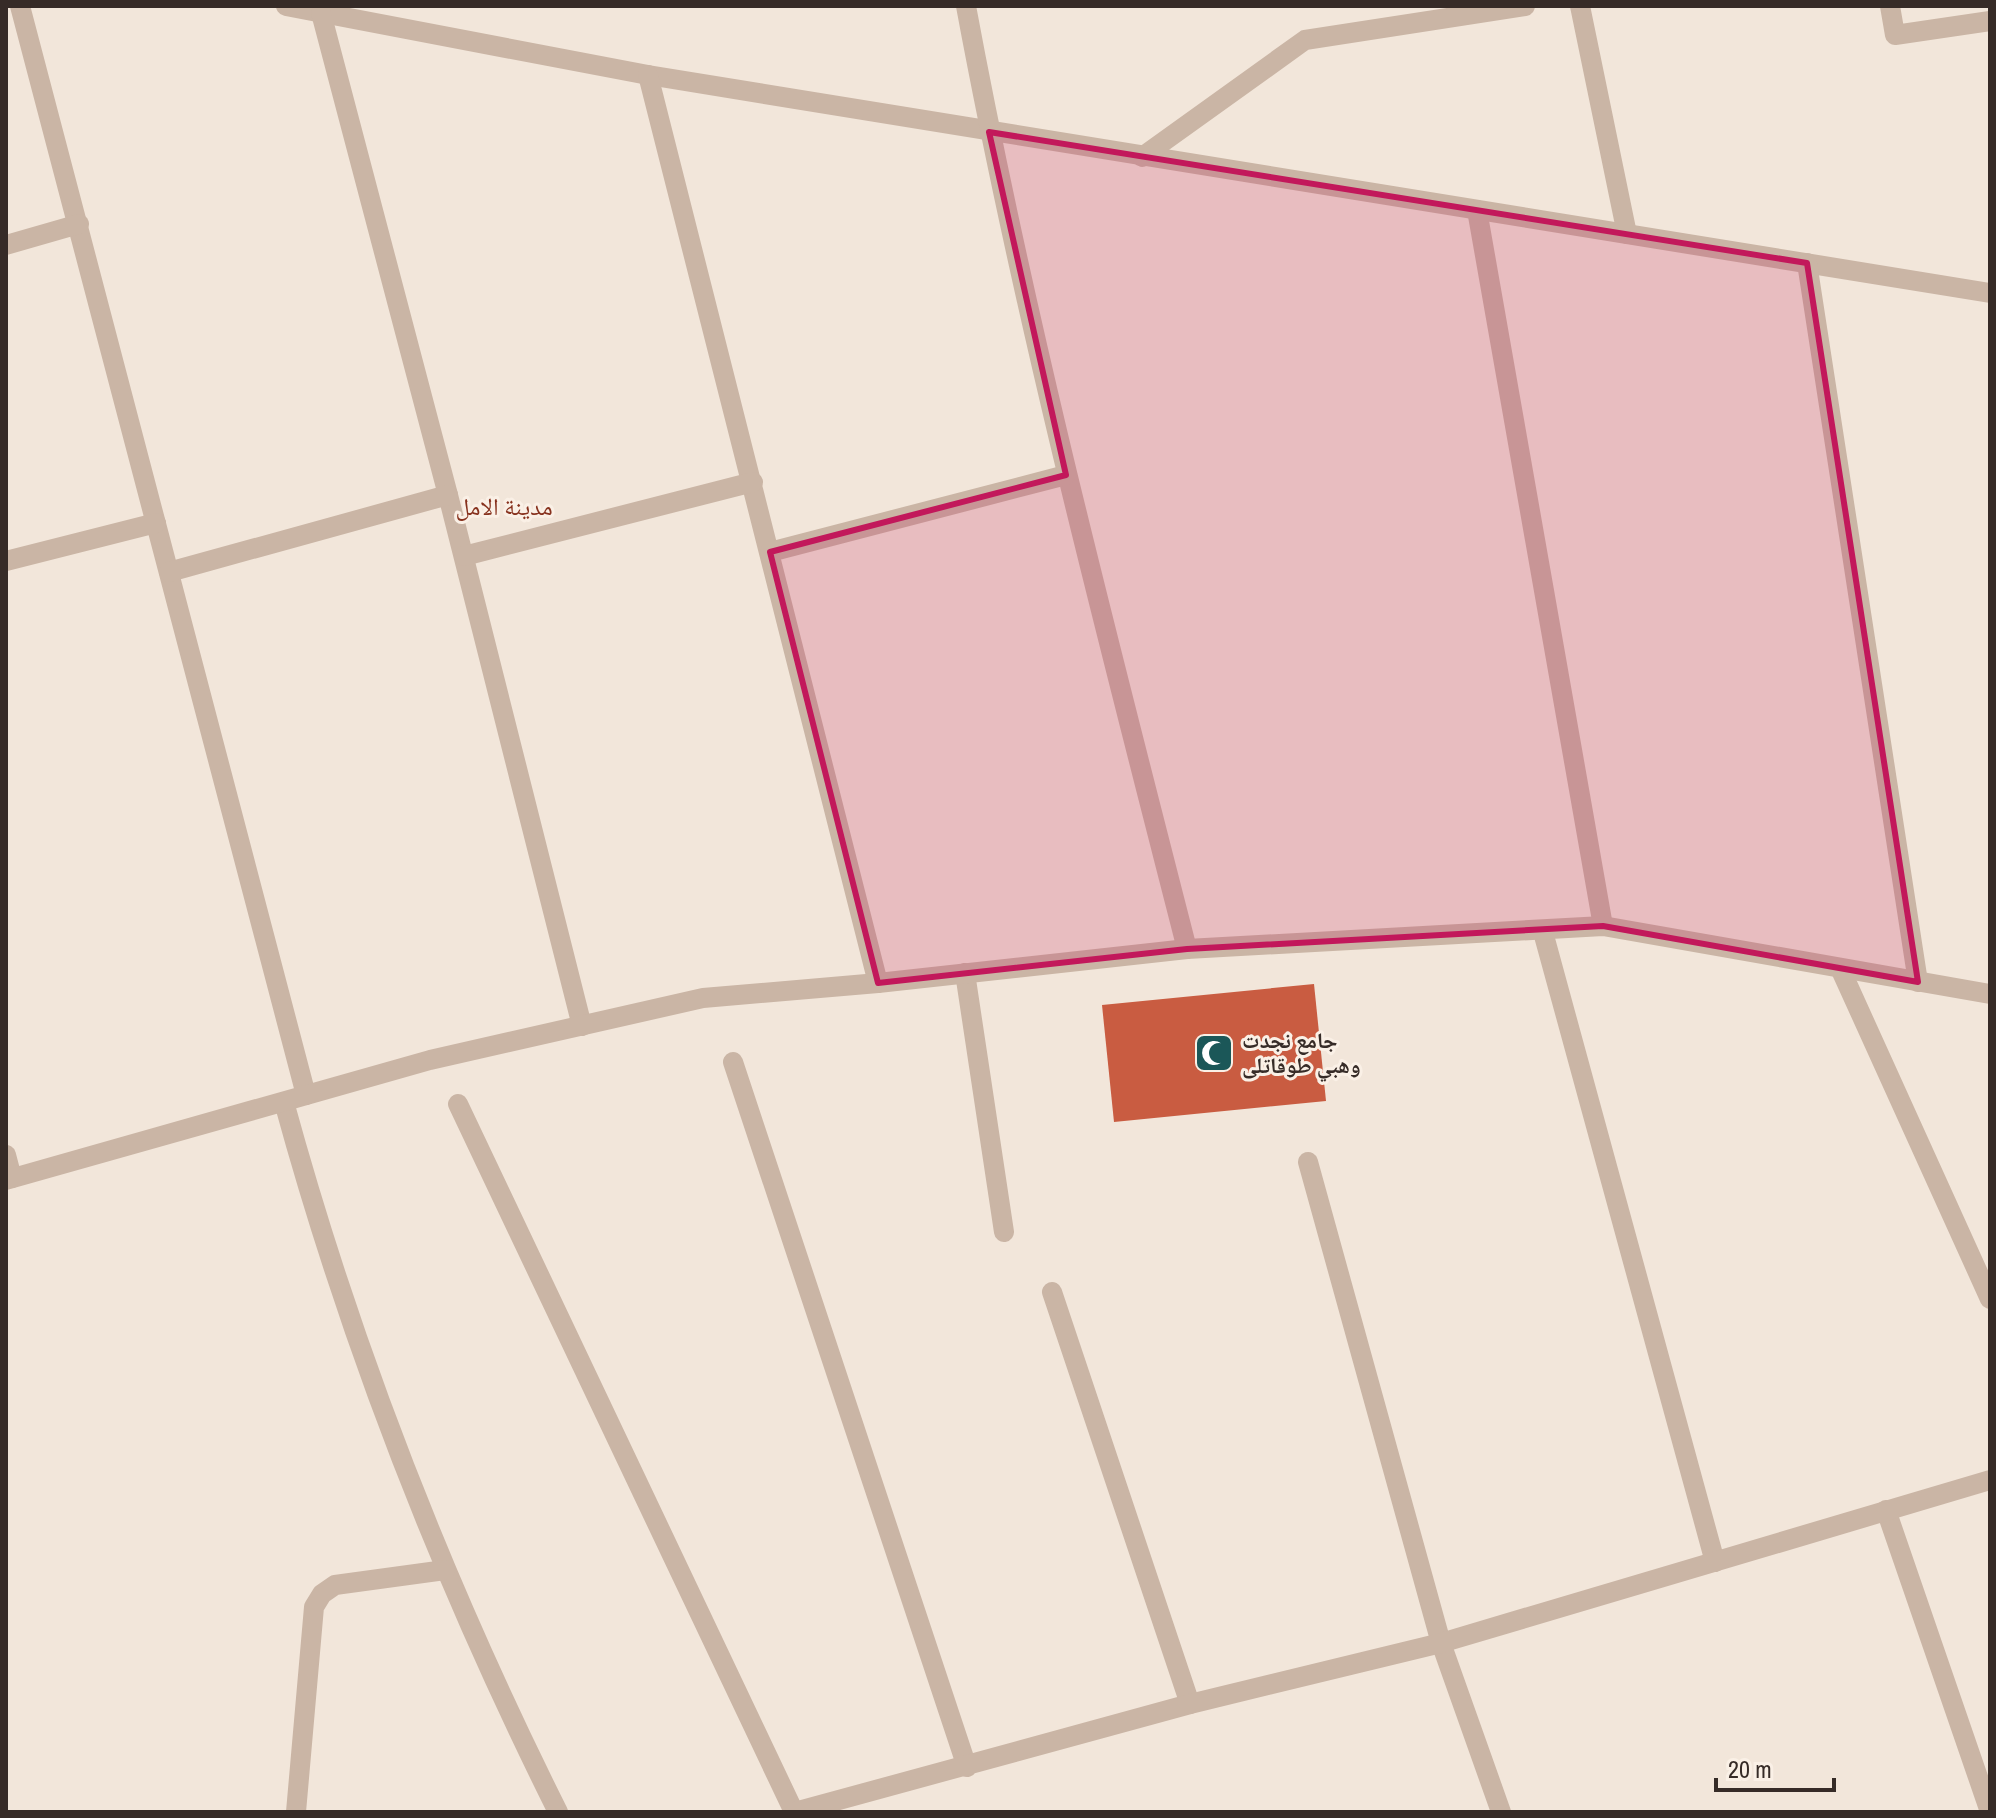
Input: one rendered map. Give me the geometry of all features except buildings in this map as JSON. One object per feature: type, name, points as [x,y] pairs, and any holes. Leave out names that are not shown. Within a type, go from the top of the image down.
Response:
[{"type":"street","points":[[20,6],[306,1095]]},
{"type":"street","points":[[286,6],[648,75],[1990,293]]},
{"type":"street","points":[[966,6],[989,132],[1066,475],[1187,949]]},
{"type":"street","points":[[1142,157],[1305,40],[1525,6]]},
{"type":"street","points":[[1580,6],[1627,234]]},
{"type":"street","points":[[1890,6],[1895,35],[1990,21]]},
{"type":"street","points":[[321,13],[464,556],[582,1026]]},
{"type":"street","points":[[648,75],[878,983]]},
{"type":"street","points":[[1477,210],[1603,926]]},
{"type":"street","points":[[6,245],[79,224]]},
{"type":"street","points":[[1807,263],[1918,982]]},
{"type":"street","points":[[770,552],[1066,475]]},
{"type":"street","points":[[464,556],[753,482]]},
{"type":"street","points":[[169,572],[448,495]]},
{"type":"street","points":[[6,561],[156,523]]},
{"type":"street","points":[[6,1155],[9,1179],[430,1060],[703,998],[878,983],[1187,949],[1543,932],[1603,926],[1990,994]]},
{"type":"street","points":[[1543,932],[1715,1562]]},
{"type":"street","points":[[1840,968],[1990,1299]]},
{"type":"street","points":[[965,973],[1004,1232]]},
{"type":"street","points":[[733,1062],[967,1767]]},
{"type":"street","points":[[284,1102],[330,1260],[374,1388],[445,1570],[558,1812]]},
{"type":"street","points":[[458,1104],[794,1812],[1190,1704],[1441,1643],[1990,1480]]},
{"type":"street","points":[[1308,1162],[1441,1643],[1501,1812]]},
{"type":"street","points":[[1052,1292],[1190,1704]]},
{"type":"street","points":[[1886,1510],[1990,1812]]},
{"type":"street","points":[[296,1812],[311,1622],[322,1594],[335,1585],[445,1570]]},
{"type":"highlighted area","points":[[989,132],[1807,263],[1918,982],[1603,926],[1187,949],[878,983],[770,552],[1066,475]]},
{"type":"place","name":"جامع نجدت وهبي طوقاتلى","points":[[1214,1053]]},
{"type":"district","name":"مدينة الامل","points":[[504,506]]}]
